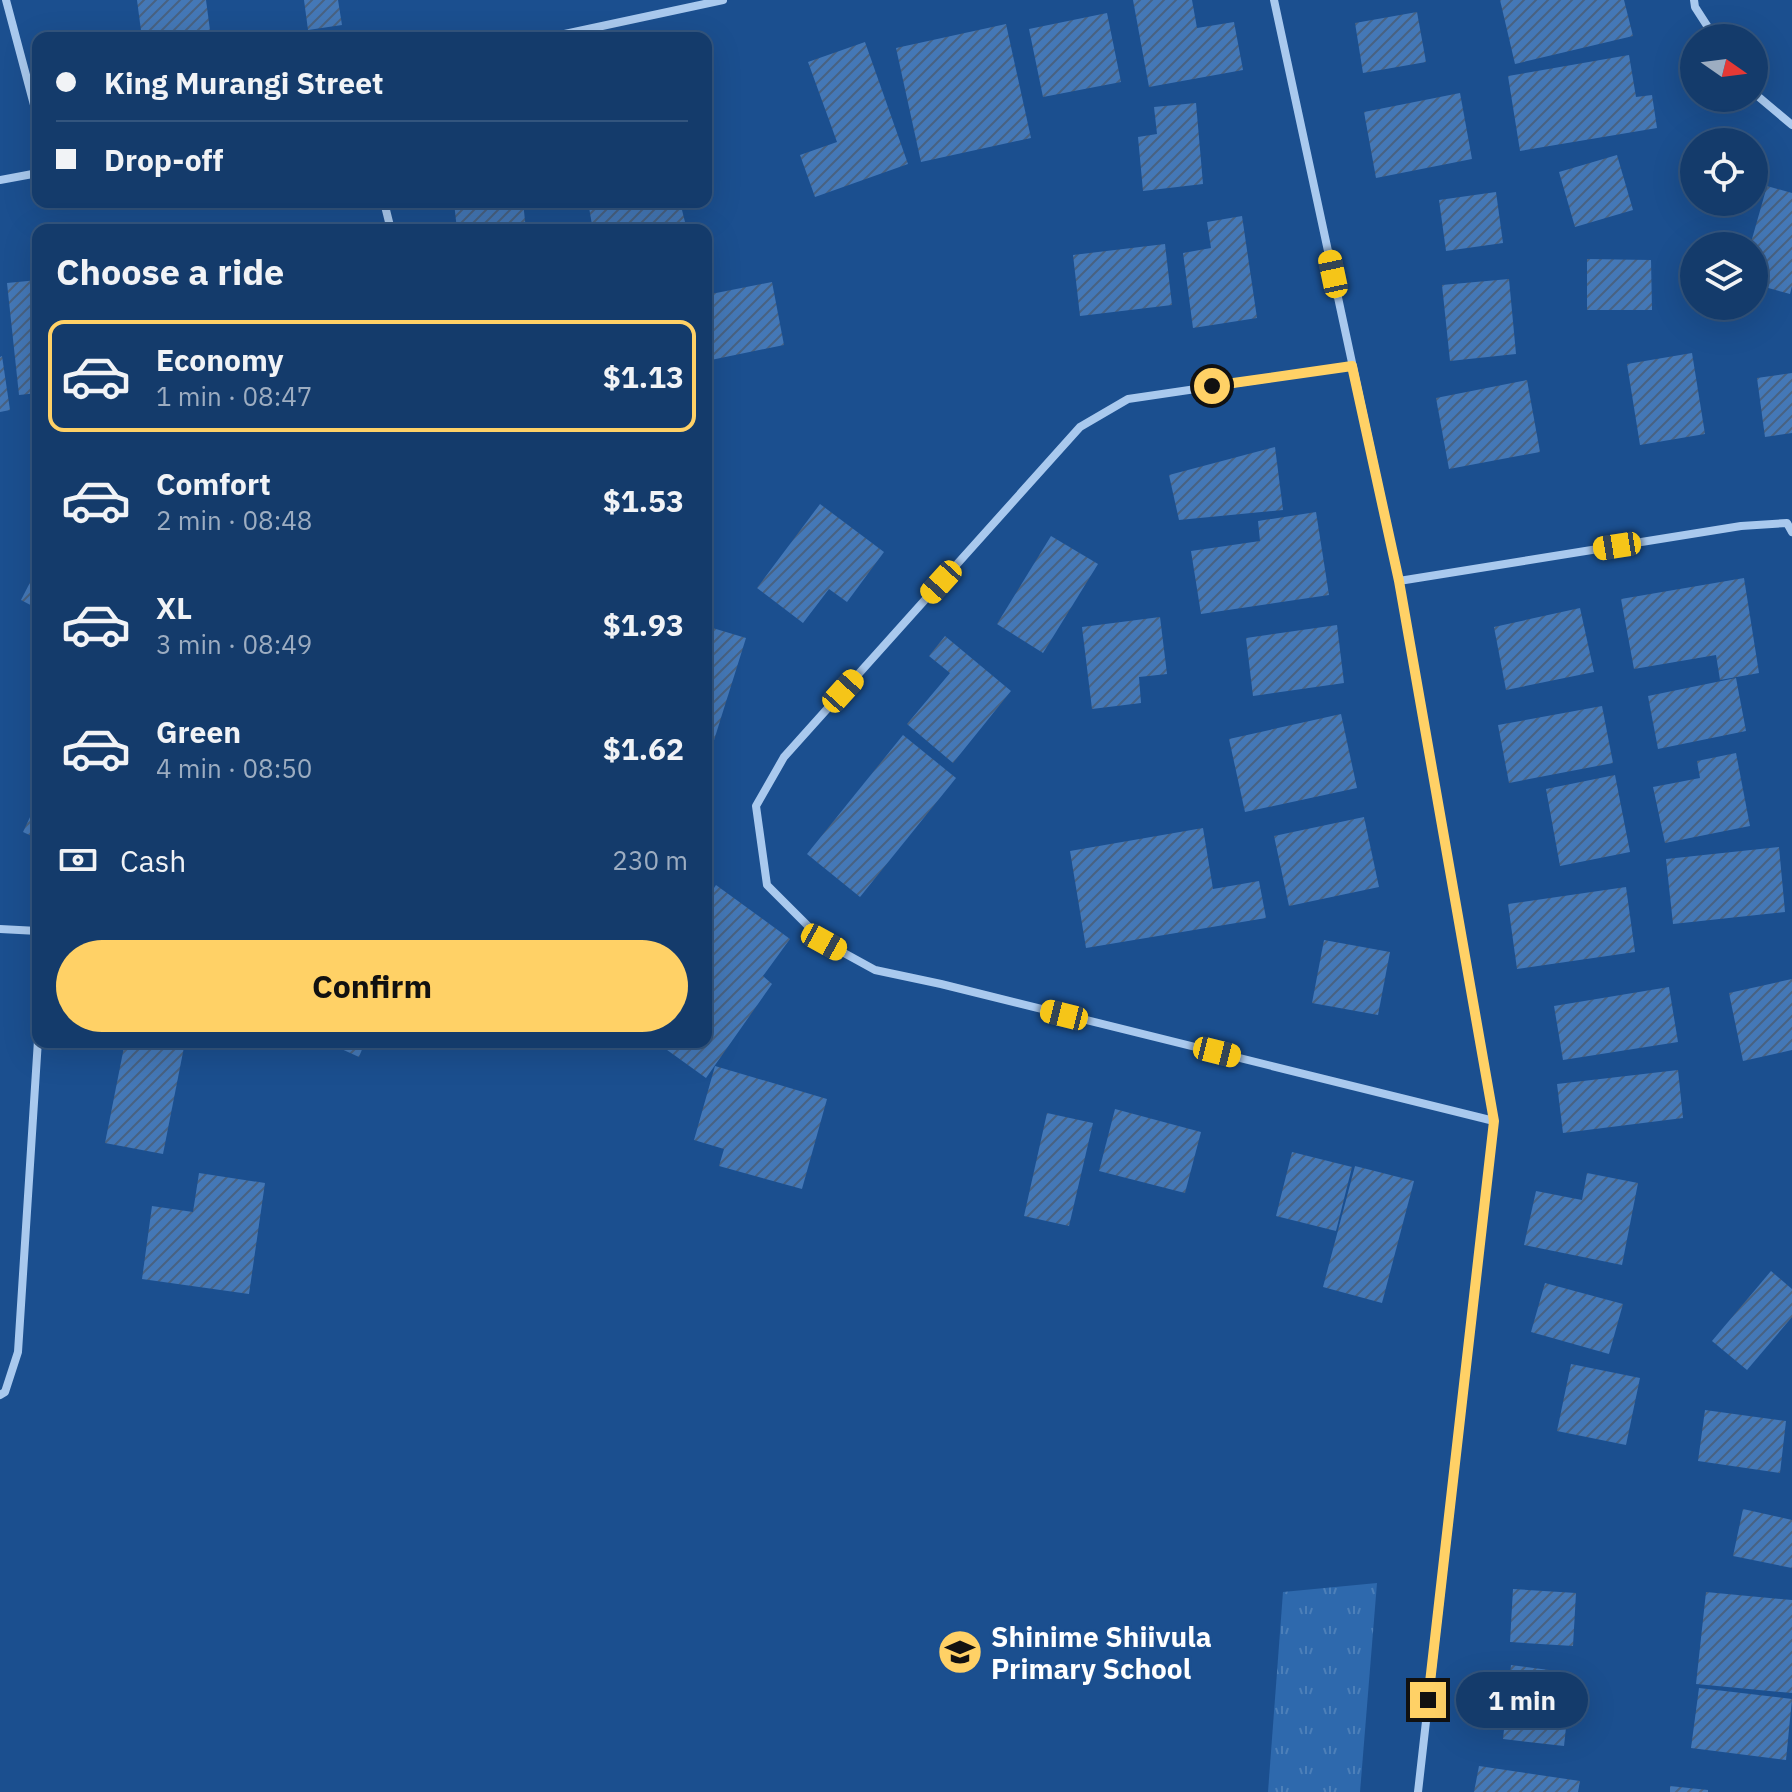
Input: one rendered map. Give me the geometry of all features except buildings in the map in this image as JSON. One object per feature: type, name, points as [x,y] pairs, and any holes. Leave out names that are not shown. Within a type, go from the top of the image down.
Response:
[{"type":"street","points":[[6,0],[32,98]]},
{"type":"street","points":[[574,32],[723,0]]},
{"type":"street","points":[[1274,0],[1399,581],[1494,1121],[1418,1792]]},
{"type":"street","points":[[1694,0],[1706,24]]},
{"type":"street","points":[[1768,105],[1792,125]]},
{"type":"street","points":[[0,180],[32,174]]},
{"type":"street","points":[[1352,366],[1128,399],[1080,427],[784,757],[756,806],[767,885],[824,942],[875,970],[1494,1121]]},
{"type":"street","points":[[1399,581],[1741,526],[1787,523],[1792,532]]},
{"type":"street","points":[[0,929],[32,931]]},
{"type":"street","points":[[0,1395],[5,1392],[18,1352],[37,1048]]},
{"type":"green space","points":[[1377,1583],[1360,1792],[1268,1792],[1283,1592]]},
{"type":"place","name":"Shinime Shiivula Primary School","points":[[960,1652]]},
{"type":"route","points":[[1212,386],[1352,366],[1399,581],[1494,1121],[1428,1700]]}]
